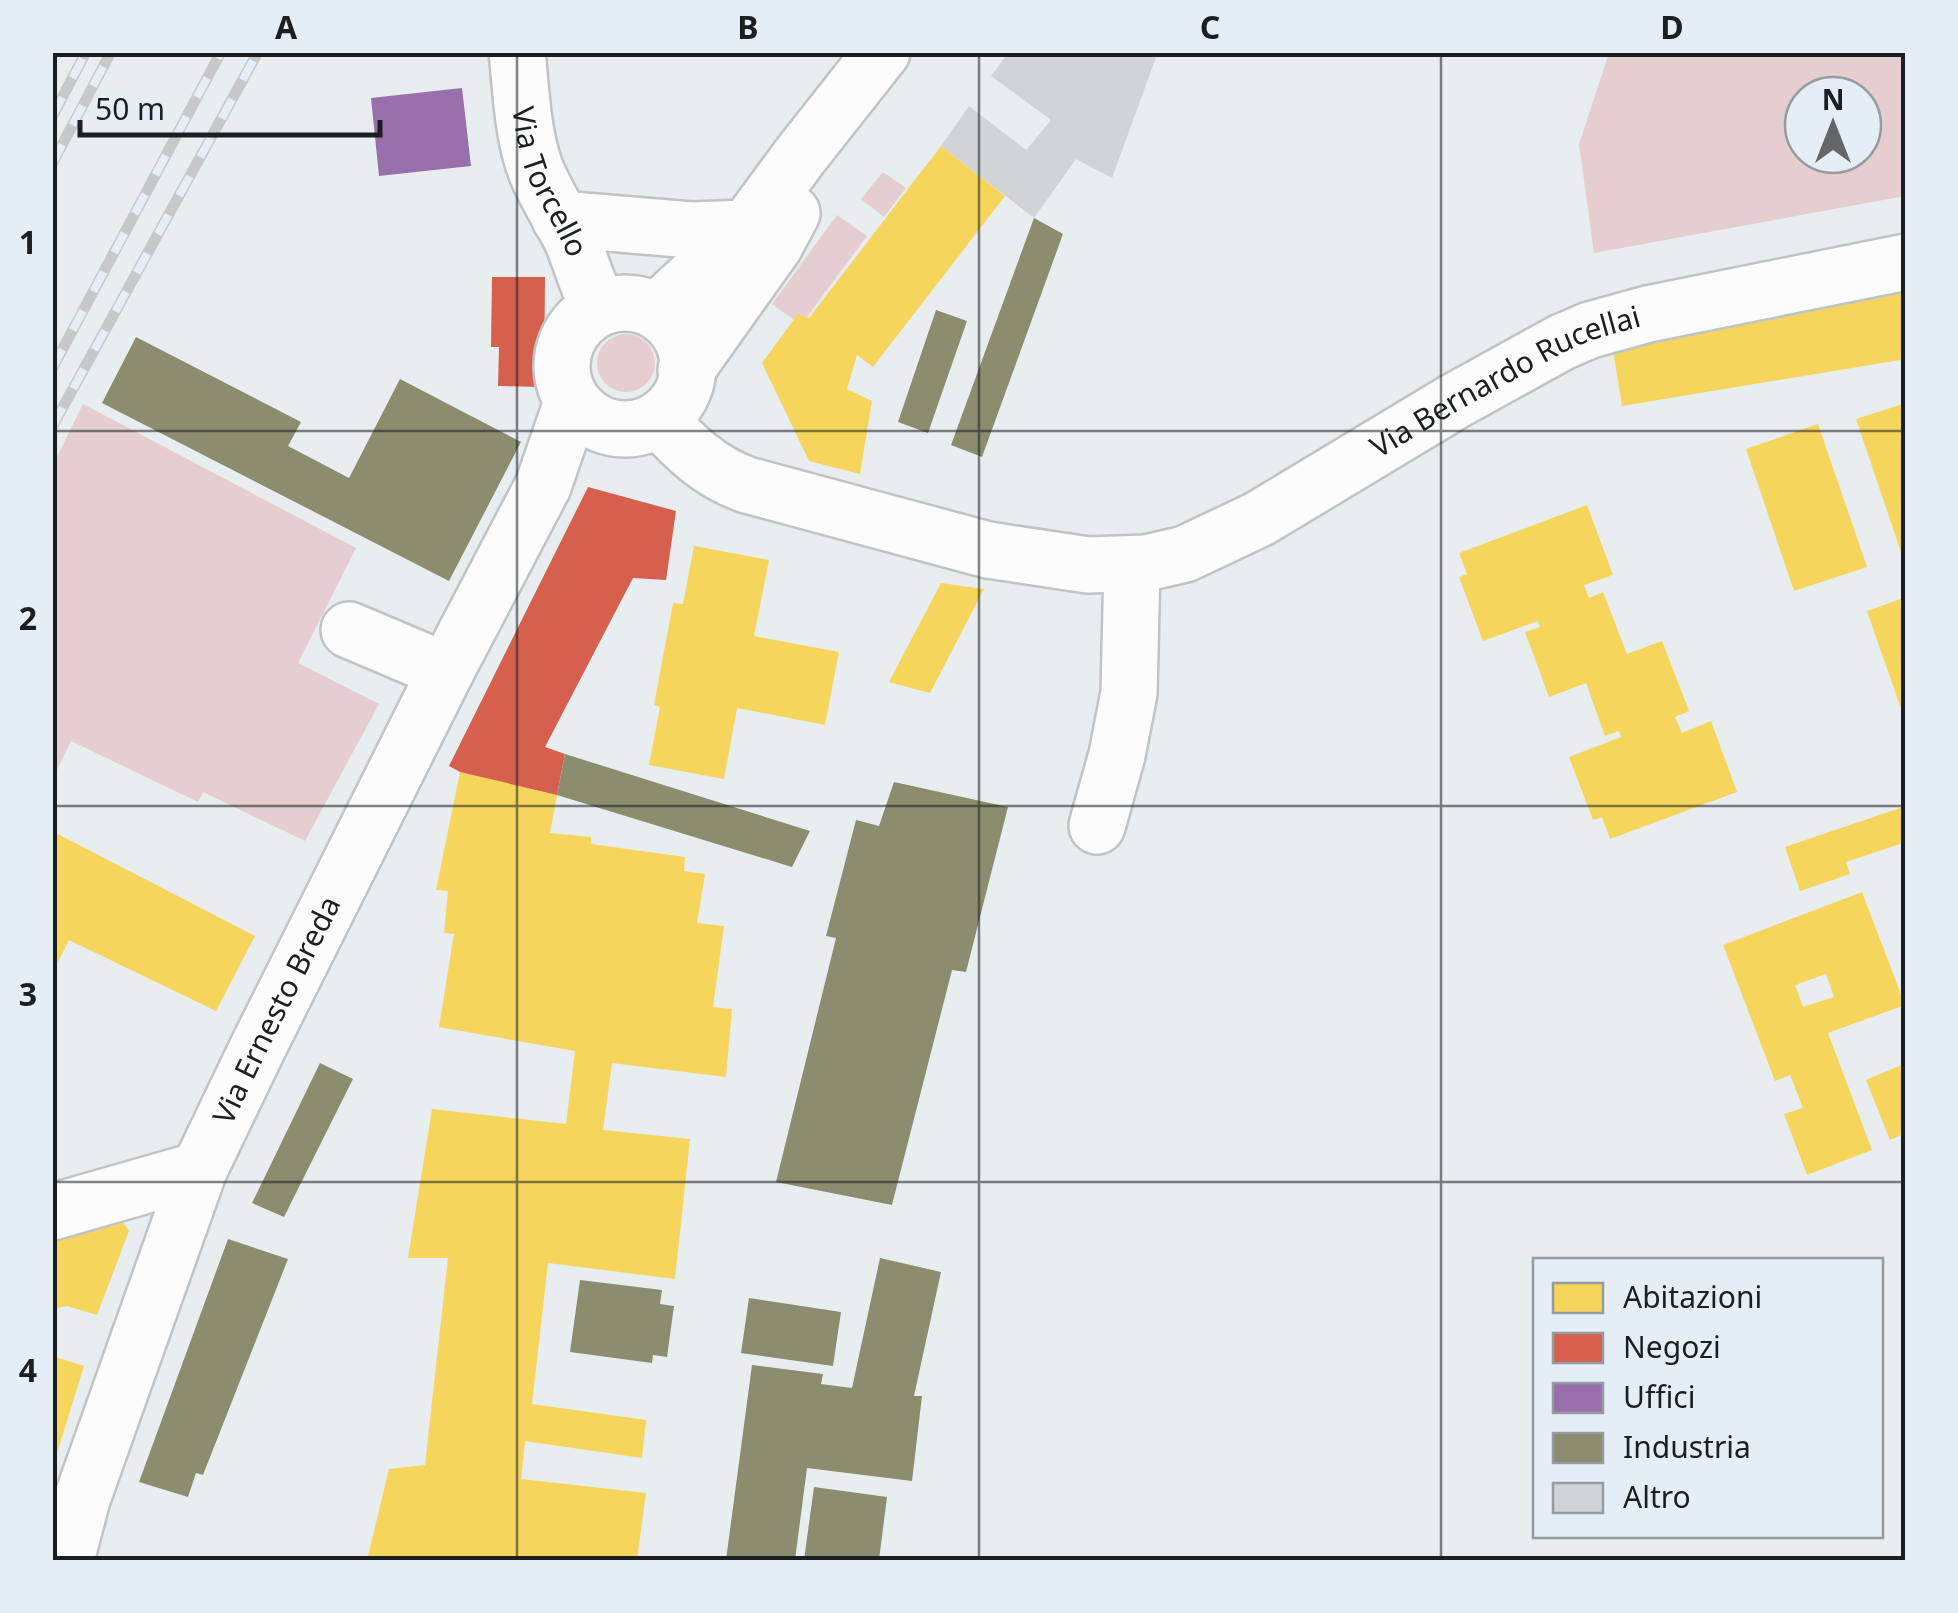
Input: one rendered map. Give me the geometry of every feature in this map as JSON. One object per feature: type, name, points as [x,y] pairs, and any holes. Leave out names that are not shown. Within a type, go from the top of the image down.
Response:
[{"type":"street","name":"Via Torcello","points":[[517,52],[534,162],[600,306]]},
{"type":"street","points":[[658,310],[747,228],[882,52]]},
{"type":"street","name":"Via Ernesto Breda","points":[[543,486],[639,424],[672,409],[680,396],[686,370],[784,231],[798,196],[800,156]]},
{"type":"street","points":[[560,218],[691,230],[747,228]]},
{"type":"street","name":"Via Bernardo Rucellai","points":[[639,424],[730,479],[747,485],[988,550],[1073,564],[1132,565],[1185,554],[1225,536],[1455,401],[1590,330],[1648,314],[1906,262]]},
{"type":"street","points":[[600,306],[627,301],[658,310],[677,334],[686,370]]},
{"type":"street","name":"Via Ernesto Breda","points":[[66,1560],[82,1499],[199,1170],[446,671],[543,486],[572,402],[564,373],[566,346],[579,324],[600,306]]},
{"type":"street","points":[[572,402],[593,422],[639,424]]},
{"type":"street","points":[[1097,826],[1129,692],[1132,565]]},
{"type":"street","points":[[350,630],[446,671]]},
{"type":"street","points":[[52,1212],[199,1170]]},
{"type":"shaded area","points":[[1609,53],[1905,53],[1905,196],[1594,253],[1579,144]]},
{"type":"shaded area","points":[[883,172],[906,188],[884,217],[861,199]]},
{"type":"shaded area","points":[[837,215],[867,236],[801,325],[772,304]]},
{"type":"shaded area","points":[[626,334],[647,342],[655,363],[647,384],[626,392],[605,384],[597,363],[605,342]]},
{"type":"shaded area","points":[[83,404],[356,548],[298,663],[379,704],[305,841],[203,792],[198,802],[71,741],[53,778],[53,465]]},
{"type":"building: Abitazioni","points":[[941,146],[1005,196],[873,367],[857,355],[847,389],[872,401],[860,474],[809,461],[762,363],[798,314],[809,318]]},
{"type":"building: Abitazioni","points":[[1906,290],[1906,359],[1622,406],[1612,344]]},
{"type":"building: Abitazioni","points":[[1906,403],[1906,550],[1901,552],[1856,419]]},
{"type":"building: Abitazioni","points":[[1818,424],[1867,567],[1794,591],[1746,449]]},
{"type":"building: Abitazioni","points":[[1587,505],[1613,575],[1584,585],[1589,598],[1603,592],[1627,654],[1662,641],[1689,711],[1675,717],[1682,733],[1711,721],[1737,792],[1610,839],[1602,817],[1593,820],[1569,757],[1621,737],[1619,731],[1605,736],[1586,683],[1549,697],[1525,632],[1540,627],[1538,621],[1483,641],[1459,577],[1467,574],[1459,553]]},
{"type":"building: Abitazioni","points":[[694,546],[769,560],[754,636],[839,652],[825,725],[737,708],[724,779],[649,765],[660,707],[654,705],[673,603],[683,604]]},
{"type":"building: Abitazioni","points":[[941,583],[984,589],[930,693],[889,682]]},
{"type":"building: Abitazioni","points":[[1906,597],[1906,720],[1905,720],[1867,611]]},
{"type":"building: Abitazioni","points":[[460,772],[557,795],[550,833],[591,837],[591,844],[685,857],[684,871],[705,874],[697,923],[724,926],[713,1007],[732,1009],[726,1077],[612,1063],[603,1130],[690,1139],[675,1279],[548,1263],[532,1404],[646,1420],[642,1458],[525,1441],[521,1479],[646,1493],[637,1560],[367,1560],[389,1469],[425,1465],[448,1258],[408,1258],[432,1109],[566,1124],[575,1051],[439,1027],[454,934],[444,933],[448,891],[436,890]]},
{"type":"building: Abitazioni","points":[[1906,806],[1906,842],[1846,862],[1850,874],[1800,891],[1785,847]]},
{"type":"building: Abitazioni","points":[[52,831],[255,936],[216,1011],[69,940],[52,974]]},
{"type":"building: Abitazioni","points":[[1862,892],[1905,1005],[1828,1033],[1872,1150],[1807,1175],[1784,1114],[1803,1108],[1790,1075],[1775,1081],[1723,945]],"holes":[[[1826,974],[1834,997],[1803,1007],[1795,985]]]},
{"type":"building: Abitazioni","points":[[1906,1063],[1906,1133],[1890,1140],[1866,1080]]},
{"type":"building: Abitazioni","points":[[115,1211],[129,1231],[97,1315],[67,1306],[52,1309],[52,1228]]},
{"type":"building: Abitazioni","points":[[52,1356],[84,1366],[53,1466],[52,1466]]},
{"type":"building: Negozi","points":[[492,277],[545,277],[544,387],[498,386],[499,347],[491,347]]},
{"type":"building: Negozi","points":[[588,487],[676,511],[666,580],[633,578],[545,747],[565,754],[557,795],[460,772],[449,766]]},
{"type":"building: Uffici","points":[[462,88],[471,166],[379,176],[371,98]]},
{"type":"building: Industria","points":[[1034,218],[1063,234],[982,457],[951,445]]},
{"type":"building: Industria","points":[[936,310],[967,321],[928,433],[898,422]]},
{"type":"building: Industria","points":[[136,337],[301,422],[288,446],[349,478],[400,379],[521,442],[449,581],[102,403]]},
{"type":"building: Industria","points":[[565,754],[810,831],[792,867],[557,795]]},
{"type":"building: Industria","points":[[894,782],[1008,807],[966,972],[952,970],[892,1205],[776,1182],[836,938],[826,936],[856,820],[879,826]]},
{"type":"building: Industria","points":[[320,1063],[353,1079],[284,1217],[252,1203]]},
{"type":"building: Industria","points":[[228,1239],[288,1259],[203,1475],[196,1473],[188,1497],[139,1482]]},
{"type":"building: Industria","points":[[880,1258],[941,1272],[914,1396],[922,1396],[912,1481],[807,1468],[795,1560],[726,1560],[752,1365],[823,1374],[821,1384],[852,1388]]},
{"type":"building: Industria","points":[[580,1280],[662,1290],[660,1304],[674,1306],[667,1357],[653,1355],[652,1363],[570,1352]]},
{"type":"building: Industria","points":[[749,1298],[841,1312],[833,1366],[741,1353]]},
{"type":"building: Industria","points":[[814,1487],[887,1497],[879,1560],[804,1560]]},
{"type":"building: Altro","points":[[1009,52],[1158,52],[1112,178],[1076,159],[1034,218],[941,146],[969,106],[1026,150],[1051,120],[991,76]]},
{"type":"railway","points":[[52,117],[86,52]]},
{"type":"railway","points":[[52,164],[111,52]]},
{"type":"railway","points":[[52,369],[221,52]]},
{"type":"railway","points":[[52,427],[258,52]]}]
